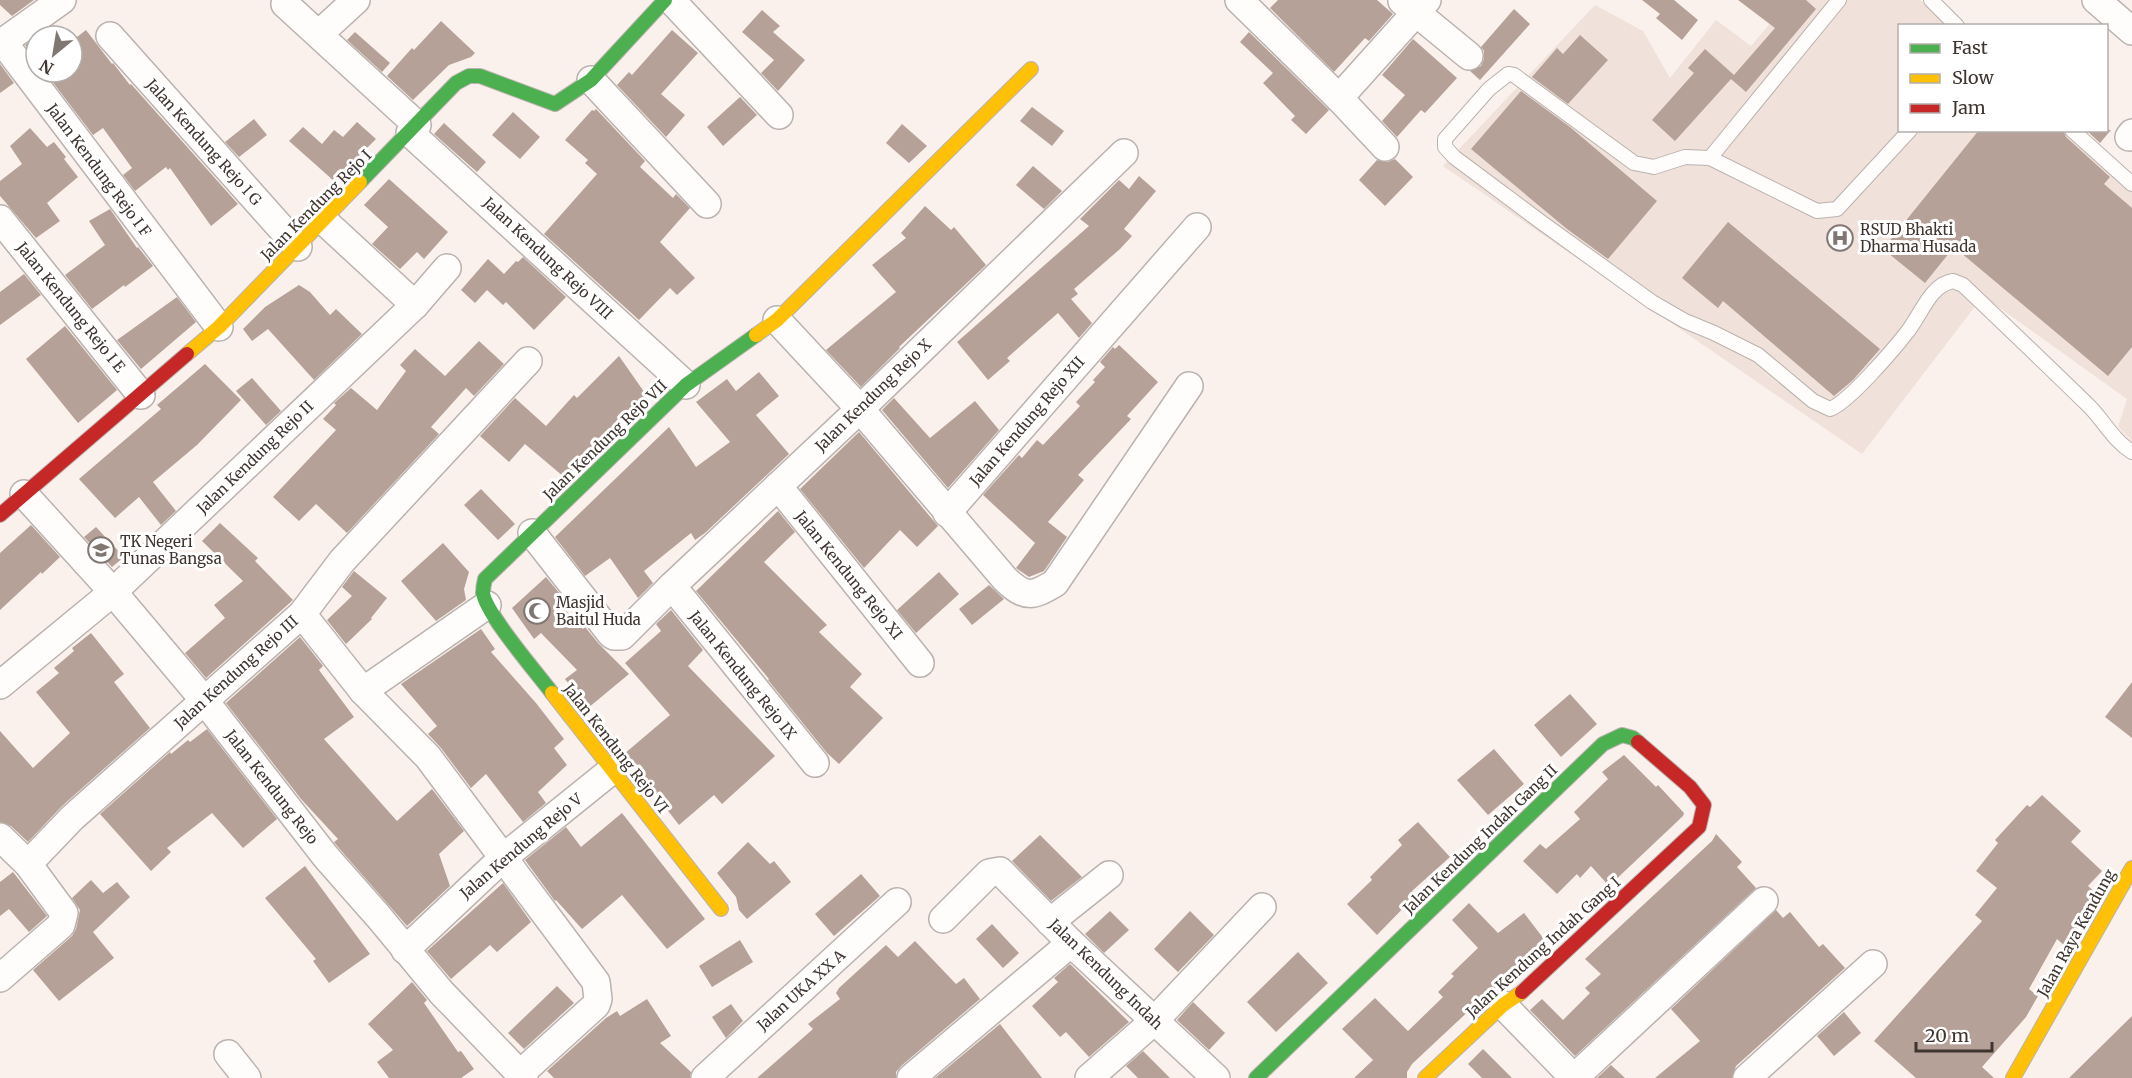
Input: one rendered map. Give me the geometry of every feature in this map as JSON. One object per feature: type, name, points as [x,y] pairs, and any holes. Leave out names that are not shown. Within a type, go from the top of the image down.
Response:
[{"type":"street","name":"Jalan Kendung Rejo I F","points":[[62,0],[1,41],[219,327]]},
{"type":"street","points":[[319,34],[356,0]]},
{"type":"street","name":"Jalan Kendung Rejo I","points":[[0,515],[219,327],[456,83],[469,76],[480,75],[555,104],[591,80],[665,0]]},
{"type":"street","points":[[671,0],[779,115]]},
{"type":"street","points":[[2096,0],[2132,31]]},
{"type":"street","points":[[1243,1],[1385,147]]},
{"type":"street","name":"Jalan Kendung Rejo VIII","points":[[285,4],[319,34],[413,129],[686,385]]},
{"type":"street","points":[[1339,98],[1414,4],[1469,56]]},
{"type":"street","name":"Jalan Kendung Rejo I G","points":[[110,36],[298,247]]},
{"type":"street","name":"Jalan Kendung Rejo VII","points":[[487,605],[483,592],[485,579],[686,385],[777,320],[1031,69]]},
{"type":"street","points":[[591,80],[707,204]]},
{"type":"street","name":"Jalan Kendung Rejo X","points":[[532,533],[611,634],[622,636],[1124,153]]},
{"type":"street","name":"Jalan Kendung Rejo I E","points":[[0,219],[141,395]]},
{"type":"street","points":[[324,221],[415,305]]},
{"type":"street","name":"Jalan Kendung Rejo XII","points":[[947,513],[1197,227]]},
{"type":"street","name":"Jalan Kendung Rejo II","points":[[0,685],[113,592],[415,305],[447,268]]},
{"type":"street","points":[[777,320],[860,409],[947,513],[1017,591],[1028,594],[1040,592],[1055,583],[1189,386]]},
{"type":"street","name":"Jalan Kendung Rejo III","points":[[28,864],[72,818],[302,614],[342,561],[528,361]]},
{"type":"street","name":"Jalan Kendung Rejo XI","points":[[778,486],[921,663]]},
{"type":"street","name":"Jalan Kendung Rejo","points":[[24,494],[113,592],[204,700],[326,856],[405,950],[446,997],[522,1076]]},
{"type":"street","name":"Jalan Kendung Rejo IX","points":[[672,586],[815,763]]},
{"type":"street","points":[[363,691],[487,605]]},
{"type":"street","name":"Jalan Kendung Rejo VI","points":[[487,605],[516,647],[721,909]]},
{"type":"street","points":[[302,614],[363,691],[428,757],[504,857],[597,988],[596,1005],[522,1076]]},
{"type":"street","name":"Jalan Kendung Indah Gang II","points":[[1256,1078],[1603,744],[1622,735],[1633,738],[1690,787],[1704,805],[1703,816],[1699,827],[1683,840]]},
{"type":"street","name":"Jalan Kendung Rejo V","points":[[405,950],[504,857],[612,770]]},
{"type":"street","points":[[0,837],[28,864],[64,913],[61,925],[0,978]]},
{"type":"street","name":"Jalan Kendung Indah Gang I","points":[[1425,1078],[1503,1005],[1520,994],[1683,840]]},
{"type":"street","name":"Jalan Raya Kendung","points":[[2013,1078],[2132,867]]},
{"type":"street","name":"Jalan Kendung Indah","points":[[943,919],[989,873],[1000,872],[1071,943],[1216,1078]]},
{"type":"street","points":[[1050,922],[1109,875]]},
{"type":"street","points":[[1503,1005],[1574,1078],[1764,900]]},
{"type":"street","name":"Jalan UKA XX A","points":[[705,1078],[897,902]]},
{"type":"street","points":[[1089,1078],[1154,1021],[1262,907]]},
{"type":"street","points":[[910,1078],[1071,943]]},
{"type":"street","points":[[1747,1078],[1873,964]]},
{"type":"street","points":[[228,1054],[247,1078]]},
{"type":"lane","points":[[1710,158],[1839,0]]},
{"type":"lane","points":[[1931,0],[1955,24]]},
{"type":"lane","points":[[1908,132],[1837,209],[1830,211],[1817,211],[1710,158],[1685,157],[1654,166],[1634,163],[1537,93],[1520,78],[1508,74],[1490,89],[1445,138],[1445,147],[1454,157],[1540,222],[1652,302],[1685,321],[1758,355],[1813,401],[1830,409],[1846,400],[1908,331],[1938,286],[1953,281],[1963,285],[2097,414],[2119,444],[2132,452]]},
{"type":"lane","points":[[2074,132],[2132,184]]},
{"type":"shaded area","name":"RSUD Bhakti Dharma Husada","points":[[1790,0],[1920,0],[1950,24],[1898,24],[1898,132],[2076,132],[2132,179],[2132,441],[2118,427],[2127,399],[1983,296],[1862,454],[1443,166],[1595,5],[1643,31],[1670,78],[1716,20],[1751,46]]},
{"type":"building","points":[[0,0],[34,0],[12,16],[0,5]]},
{"type":"building","points":[[1278,0],[1377,0],[1393,14],[1369,41],[1365,38],[1334,72],[1270,8]]},
{"type":"building","points":[[1642,0],[1674,0],[1698,20],[1682,40],[1656,18],[1660,14]]},
{"type":"building","points":[[1738,0],[1806,0],[1816,9],[1746,92],[1731,79],[1675,141],[1652,120],[1694,73],[1688,68],[1705,49],[1734,75],[1775,28]]},
{"type":"building","points":[[1514,9],[1530,24],[1480,80],[1470,71],[1481,66],[1484,51],[1481,47]]},
{"type":"building","points":[[762,10],[780,26],[773,32],[805,60],[778,91],[761,73],[774,60],[742,32]]},
{"type":"building","points":[[441,21],[475,53],[471,57],[449,65],[413,100],[387,76]]},
{"type":"building","points":[[86,30],[130,85],[238,204],[211,226],[170,168],[168,170],[166,167],[135,191],[123,175],[132,168],[103,128],[93,135],[54,84],[84,84],[84,32]]},
{"type":"building","points":[[672,30],[698,53],[661,94],[685,115],[666,137],[617,85],[629,72],[632,75]]},
{"type":"building","points":[[355,32],[390,63],[382,72],[347,40]]},
{"type":"building","points":[[1249,32],[1329,110],[1306,134],[1291,120],[1295,116],[1263,83],[1273,73],[1240,42]]},
{"type":"building","points":[[1580,35],[1608,60],[1568,104],[1532,77],[1557,48],[1563,54]]},
{"type":"building","points":[[1413,39],[1457,78],[1425,113],[1421,110],[1397,137],[1382,121],[1405,95],[1382,75]]},
{"type":"building","points":[[0,64],[14,83],[0,93]]},
{"type":"building","points":[[1521,91],[1570,127],[1657,201],[1608,259],[1567,229],[1471,149]]},
{"type":"building","points":[[740,97],[757,115],[723,146],[707,127]]},
{"type":"building","points":[[1032,107],[1064,131],[1052,146],[1020,121]]},
{"type":"building","points":[[596,109],[645,161],[640,167],[673,198],[676,194],[690,208],[660,242],[695,278],[677,295],[670,288],[639,320],[544,234],[597,174],[585,163],[588,160],[565,140],[592,110]]},
{"type":"building","points":[[513,112],[540,137],[520,159],[492,135]]},
{"type":"building","points":[[254,119],[267,135],[239,157],[225,142]]},
{"type":"building","points":[[357,122],[376,139],[334,181],[289,141],[303,127],[322,144],[334,130],[343,137]]},
{"type":"building","points":[[444,123],[486,162],[477,172],[434,134]]},
{"type":"building","points":[[902,124],[927,146],[909,163],[886,143]]},
{"type":"building","points":[[30,128],[47,147],[54,142],[78,177],[47,203],[60,221],[36,238],[0,196],[0,181],[22,164],[10,146]]},
{"type":"building","points":[[2111,130],[2100,143],[2088,132]]},
{"type":"building","points":[[1977,132],[2064,132],[2066,137],[2110,177],[2104,184],[2132,208],[2132,347],[2108,376],[1954,247],[1925,283],[1883,249]]},
{"type":"building","points":[[1395,159],[1413,177],[1385,206],[1359,180],[1377,160],[1388,162]]},
{"type":"building","points":[[1033,166],[1062,191],[1044,209],[1016,185]]},
{"type":"building","points":[[1139,176],[1156,191],[1124,229],[1132,236],[1074,289],[1078,294],[1071,299],[1092,323],[1079,338],[1058,313],[1007,358],[1010,361],[988,380],[957,342],[1089,226],[1080,219],[1119,180],[1129,189]]},
{"type":"building","points":[[389,179],[448,232],[424,259],[417,252],[400,269],[372,244],[388,227],[364,205]]},
{"type":"building","points":[[925,206],[951,230],[954,227],[986,265],[899,347],[861,387],[826,350],[896,292],[872,265],[906,238],[901,233]]},
{"type":"building","points":[[110,209],[137,248],[153,266],[92,309],[65,275],[105,245],[89,221]]},
{"type":"building","points":[[1728,222],[1880,349],[1853,380],[1834,396],[1723,301],[1718,308],[1682,278]]},
{"type":"building","points":[[523,257],[566,297],[534,330],[506,302],[503,305],[487,290],[475,303],[461,290],[488,259],[504,274]]},
{"type":"building","points":[[24,274],[41,295],[0,325],[0,292]]},
{"type":"building","points":[[299,285],[310,292],[330,315],[336,309],[362,334],[314,380],[268,329],[252,341],[243,329],[265,307]]},
{"type":"building","points":[[177,297],[196,322],[141,369],[117,340]]},
{"type":"building","points":[[65,326],[117,390],[78,423],[26,359]]},
{"type":"building","points":[[479,341],[504,364],[474,396],[466,388],[431,427],[439,434],[347,533],[316,504],[299,521],[273,497],[336,430],[323,419],[336,405],[334,403],[351,388],[377,410],[406,371],[400,365],[415,349],[445,376]]},
{"type":"building","points":[[1119,345],[1158,382],[1127,416],[1131,419],[1078,475],[1084,480],[1048,522],[1067,537],[1044,571],[1029,577],[1016,568],[1035,543],[983,495],[1019,455],[1022,458],[1037,440],[1043,445],[1080,406],[1076,402],[1095,382],[1093,380],[1105,367],[1100,362],[1113,347],[1115,349]]},
{"type":"building","points":[[619,356],[647,396],[564,477],[525,444],[509,462],[480,436],[515,398],[546,426],[574,395],[577,398]]},
{"type":"building","points":[[205,364],[241,400],[197,445],[153,482],[176,511],[161,525],[139,497],[115,518],[79,479],[161,409],[157,405]]},
{"type":"building","points":[[759,372],[779,396],[756,415],[789,454],[705,533],[695,540],[691,533],[644,571],[653,583],[638,598],[610,558],[585,576],[555,537],[669,427],[696,467],[730,442],[696,402],[727,379],[736,391]]},
{"type":"building","points":[[252,378],[281,411],[266,425],[236,391]]},
{"type":"building","points":[[894,398],[930,438],[975,401],[999,430],[948,488],[882,410]]},
{"type":"building","points":[[859,432],[938,526],[917,547],[900,530],[864,568],[800,489]]},
{"type":"building","points":[[481,489],[515,524],[498,540],[464,505]]},
{"type":"building","points":[[778,511],[795,532],[764,562],[827,625],[819,632],[862,674],[850,687],[883,718],[839,764],[827,753],[696,591]]},
{"type":"building","points":[[220,523],[258,558],[255,561],[293,600],[206,678],[185,653],[225,618],[214,605],[243,581],[202,541]]},
{"type":"building","points":[[31,525],[60,557],[0,610],[0,553]]},
{"type":"building","name":"TK Negeri Tunas Bangsa","points":[[96,527],[124,557],[112,567],[84,537]]},
{"type":"building","points":[[443,543],[469,572],[464,589],[466,600],[436,621],[401,581]]},
{"type":"building","points":[[354,571],[387,598],[372,619],[346,644],[327,620],[352,596],[342,587]]},
{"type":"building","points":[[939,572],[959,594],[916,633],[897,610]]},
{"type":"building","points":[[546,577],[560,594],[554,598],[629,674],[588,708],[565,679],[577,670],[541,633],[534,639],[512,608]]},
{"type":"building","points":[[989,585],[1004,599],[972,625],[959,609]]},
{"type":"building","points":[[671,610],[703,650],[688,666],[775,756],[722,804],[714,795],[679,825],[624,754],[670,715],[625,663],[661,631],[656,624]]},
{"type":"building","points":[[481,629],[495,649],[491,652],[564,739],[554,748],[567,765],[538,792],[546,803],[523,822],[486,774],[471,788],[428,734],[437,726],[401,684]]},
{"type":"building","points":[[91,633],[124,674],[114,682],[150,728],[62,806],[28,842],[11,826],[0,822],[0,731],[33,768],[70,733],[36,692],[59,673],[54,668],[74,651],[72,648]]},
{"type":"building","points":[[300,637],[323,666],[319,670],[354,717],[324,739],[397,821],[432,789],[464,831],[439,854],[450,886],[407,926],[338,847],[334,842],[338,839],[301,799],[226,703]]},
{"type":"building","points":[[2132,682],[2132,738],[2105,717]]},
{"type":"building","points":[[1570,694],[1597,724],[1561,757],[1534,725]]},
{"type":"building","points":[[207,729],[277,819],[243,848],[212,813],[167,848],[171,852],[151,871],[100,814],[170,752],[171,754],[188,740],[190,742]]},
{"type":"building","points":[[1494,749],[1524,784],[1488,815],[1457,780]]},
{"type":"building","points":[[1624,755],[1656,787],[1658,785],[1684,813],[1683,816],[1609,886],[1591,866],[1580,878],[1577,874],[1557,894],[1523,861],[1540,844],[1546,849],[1580,819],[1574,812],[1608,779],[1602,772]]},
{"type":"building","points":[[2042,795],[2081,831],[2071,842],[2102,871],[2088,886],[2096,893],[2090,904],[2074,921],[2078,925],[2066,947],[2057,939],[2029,989],[2038,996],[2026,1017],[1982,1067],[1994,1078],[1916,1078],[1874,1041],[1982,921],[1975,915],[1997,888],[1976,871],[1998,843],[1995,840],[2027,805],[2030,807]]},
{"type":"building","points":[[622,813],[705,919],[667,949],[622,895],[582,929],[555,901],[525,860],[566,827],[581,847]]},
{"type":"building","points":[[1418,822],[1450,857],[1412,891],[1416,895],[1377,935],[1347,904],[1372,880],[1370,877],[1402,845],[1398,840]]},
{"type":"building","points":[[1716,834],[1742,862],[1737,867],[1756,888],[1575,1056],[1530,1010],[1542,999],[1563,1020],[1590,993],[1585,988],[1601,974],[1585,959],[1712,841]]},
{"type":"building","points":[[1040,835],[1082,877],[1051,901],[1012,861]]},
{"type":"building","points":[[748,842],[770,864],[774,861],[791,882],[747,919],[739,910],[736,897],[717,873]]},
{"type":"building","points":[[305,866],[370,954],[329,983],[313,961],[316,959],[265,898]]},
{"type":"building","points":[[13,872],[47,916],[29,932],[9,909],[0,916],[0,882]]},
{"type":"building","points":[[861,874],[880,896],[834,936],[815,914]]},
{"type":"building","points":[[91,880],[103,893],[117,882],[130,897],[93,932],[114,958],[59,1001],[33,970],[72,936],[80,910],[72,898]]},
{"type":"building","points":[[503,883],[531,922],[497,952],[490,945],[451,979],[427,951]]},
{"type":"building","points":[[1469,903],[1498,933],[1524,913],[1547,943],[1508,979],[1490,991],[1412,1064],[1407,1072],[1407,1078],[1354,1078],[1373,1060],[1342,1029],[1375,998],[1408,1031],[1443,997],[1438,992],[1454,976],[1451,974],[1478,948],[1452,920]]},
{"type":"building","points":[[1776,910],[1783,918],[1790,912],[1819,947],[1823,944],[1845,968],[1736,1066],[1732,1078],[1655,1078],[1700,1041],[1671,1009]]},
{"type":"building","points":[[1110,911],[1129,930],[1104,953],[1085,934]]},
{"type":"building","points":[[1190,911],[1214,935],[1178,972],[1154,949]]},
{"type":"building","points":[[992,924],[1019,953],[1003,968],[976,939]]},
{"type":"building","points":[[740,940],[753,962],[712,987],[699,966]]},
{"type":"building","points":[[915,941],[956,984],[964,978],[980,999],[901,1066],[896,1072],[896,1078],[757,1078],[813,1029],[808,1024],[840,999],[836,993],[839,988],[886,945],[898,957]]},
{"type":"building","points":[[1298,952],[1328,983],[1276,1032],[1247,1002]]},
{"type":"building","points":[[1070,964],[1129,1022],[1089,1057],[1066,1032],[1060,1037],[1032,1006],[1058,982],[1054,978]]},
{"type":"building","points":[[412,982],[427,1000],[424,1003],[458,1052],[461,1051],[474,1069],[461,1078],[389,1078],[377,1062],[393,1050],[368,1024]]},
{"type":"building","points":[[557,986],[574,1003],[524,1049],[508,1033]]},
{"type":"building","points":[[647,999],[671,1036],[660,1043],[691,1072],[690,1078],[554,1078],[547,1071],[606,1018],[617,1011],[620,1016]]},
{"type":"building","points":[[1193,1002],[1225,1033],[1209,1050],[1177,1020]]},
{"type":"building","points":[[731,1004],[743,1021],[726,1038],[712,1017]]},
{"type":"building","points":[[1844,1012],[1861,1033],[1834,1056],[1817,1036]]},
{"type":"building","points":[[2132,1016],[2132,1078],[2069,1078]]},
{"type":"building","points":[[1000,1024],[1042,1078],[935,1078]]},
{"type":"building","points":[[1483,1049],[1512,1078],[1482,1078],[1468,1064]]},
{"type":"building","points":[[1143,1051],[1170,1078],[1138,1078],[1126,1066]]},
{"type":"building","points":[[1611,1065],[1625,1078],[1597,1078]]},
{"type":"traffic: fast","points":[[360,182],[456,83],[469,76],[480,76],[555,104],[591,80],[665,0]]},
{"type":"traffic: fast","points":[[552,693],[493,615],[483,593],[485,579],[686,385],[756,335]]},
{"type":"traffic: fast","points":[[1256,1078],[1603,744],[1622,735],[1638,742]]},
{"type":"traffic: slow","points":[[756,335],[777,320],[1031,69]]},
{"type":"traffic: slow","points":[[187,354],[219,327],[360,182]]},
{"type":"traffic: slow","points":[[552,693],[721,909]]},
{"type":"traffic: slow","points":[[2013,1078],[2132,868]]},
{"type":"traffic: slow","points":[[1425,1078],[1503,1005],[1522,992]]},
{"type":"traffic: jam","points":[[0,515],[187,354]]},
{"type":"traffic: jam","points":[[1522,992],[1699,827],[1704,805],[1690,787],[1638,742]]},
{"type":"place","name":"RSUD Bhakti Dharma Husada","points":[[1840,238]]},
{"type":"place","name":"TK Negeri Tunas Bangsa","points":[[101,550]]},
{"type":"place","name":"Masjid Baitul Huda","points":[[537,611]]}]
